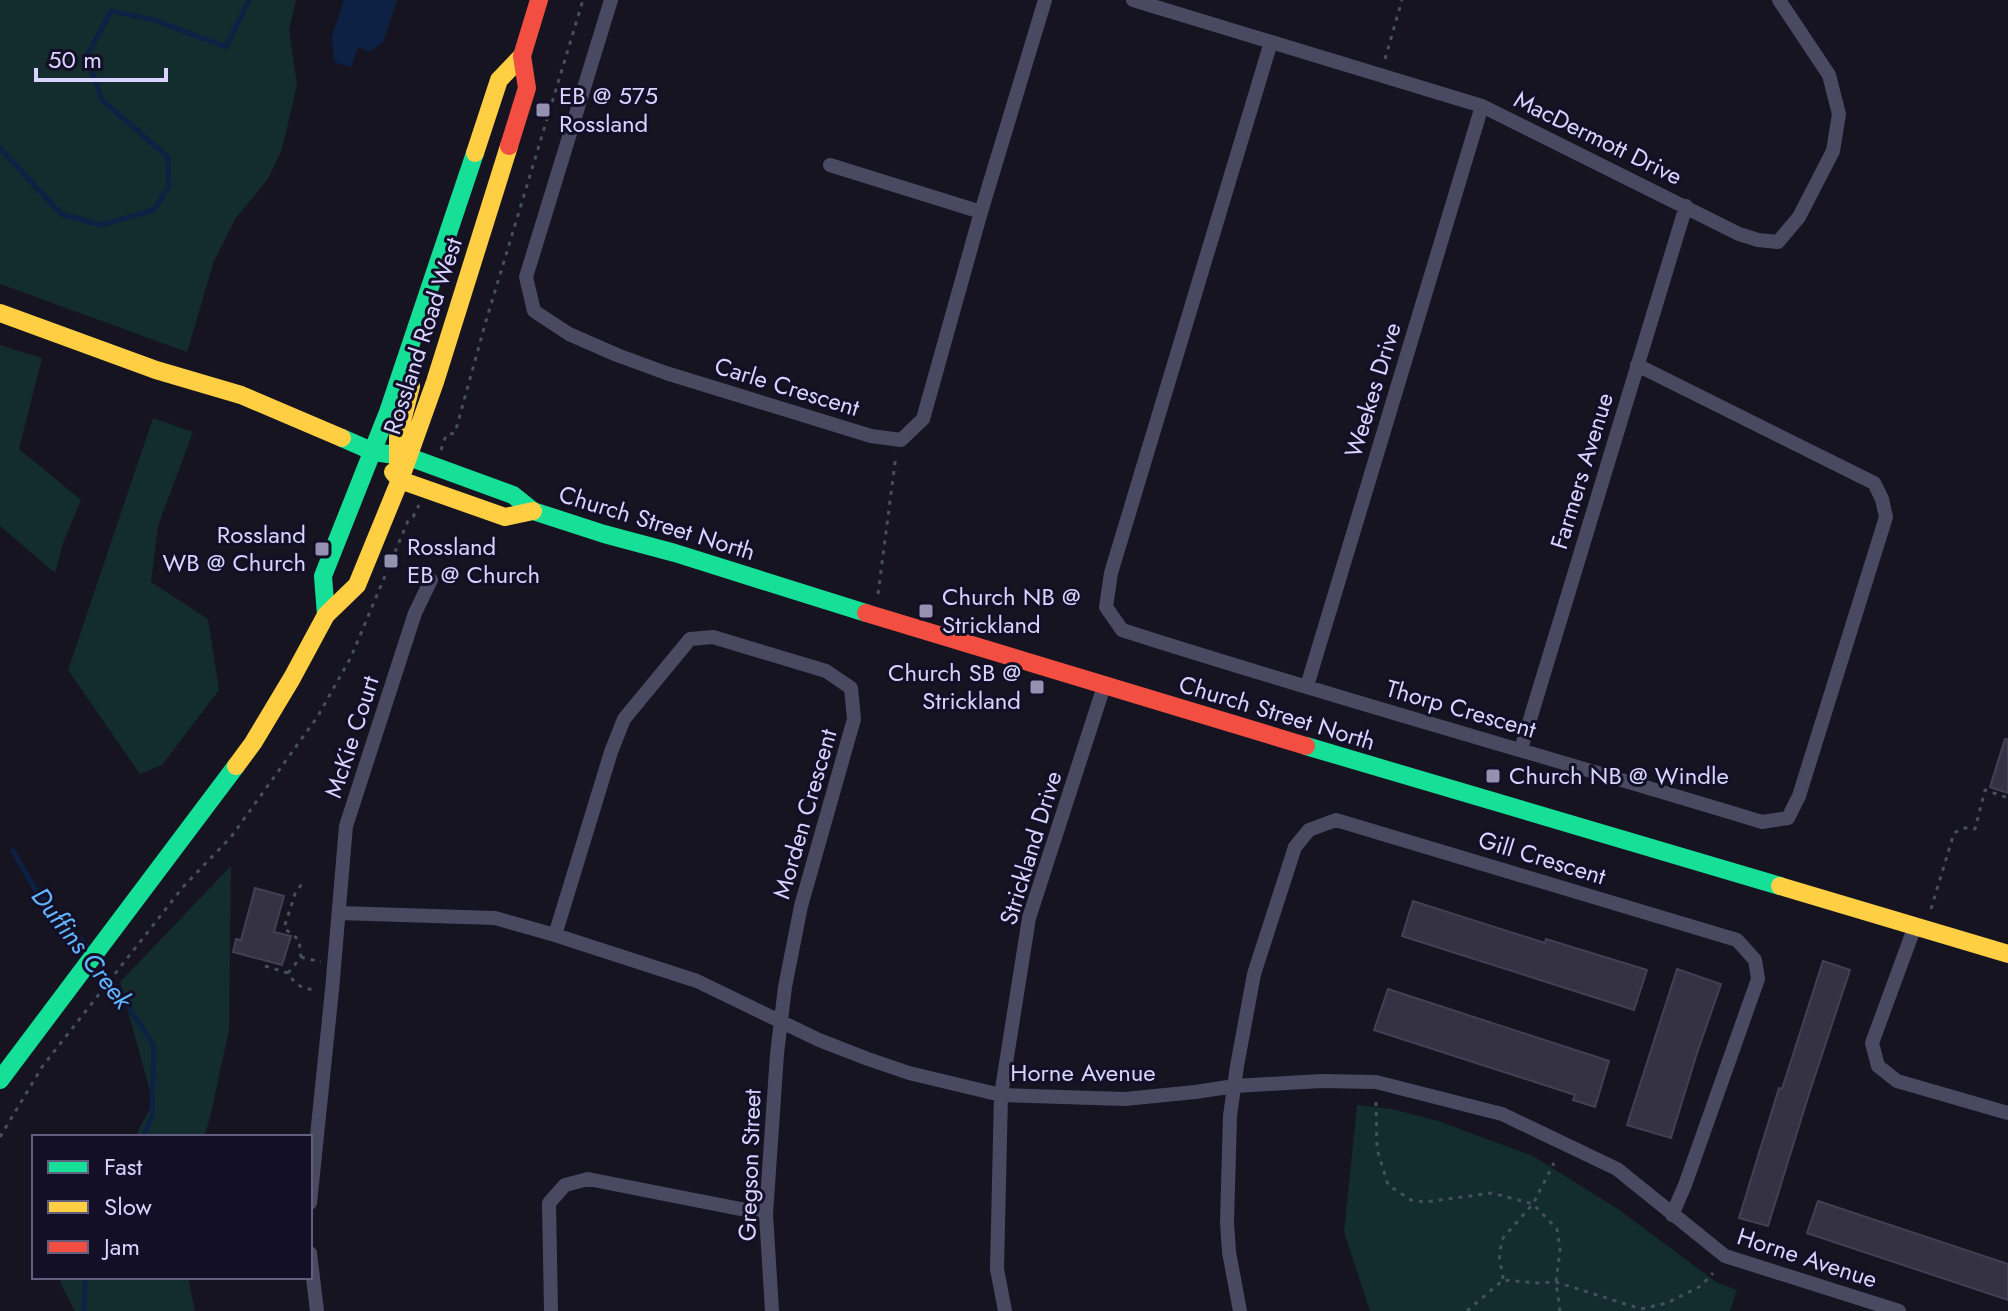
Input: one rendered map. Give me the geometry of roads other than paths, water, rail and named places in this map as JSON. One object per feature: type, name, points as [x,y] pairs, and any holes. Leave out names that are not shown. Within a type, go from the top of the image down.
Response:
[{"type":"street","name":"Rossland Road West","points":[[0,1080],[253,743],[326,615],[357,585],[400,480],[402,456],[435,382],[527,88],[522,56],[539,0]]},
{"type":"street","name":"Carle Crescent","points":[[611,0],[526,277],[534,311],[569,334],[666,373],[871,436],[901,440],[923,419],[981,212]]},
{"type":"street","points":[[830,165],[981,212],[1045,0]]},
{"type":"street","name":"MacDermott Drive","points":[[1133,0],[1482,106],[1739,234],[1778,242],[1799,217],[1833,151],[1839,114],[1829,75],[1779,0]]},
{"type":"street","name":"Thorp Crescent","points":[[1271,42],[1111,573],[1106,607],[1122,630],[1762,822],[1788,818],[1799,796],[1886,517],[1882,499],[1874,483],[1637,365]]},
{"type":"street","name":"Rossland Road West","points":[[326,615],[323,576],[374,452],[499,80],[522,56]]},
{"type":"street","points":[[402,456],[401,417],[501,101],[499,80]]},
{"type":"street","name":"Weekes Drive","points":[[1307,686],[1482,106]]},
{"type":"street","name":"Farmers Avenue","points":[[1521,749],[1686,206]]},
{"type":"street","name":"Church Street North","points":[[0,313],[156,370],[241,395],[374,452],[435,466],[513,495],[533,511],[1104,686],[2008,954]]},
{"type":"street","name":"Church Street North","points":[[374,452],[400,480],[505,517],[533,511]]},
{"type":"street","name":"McKie Court","points":[[312,1184],[346,826],[415,613],[431,580]]},
{"type":"street","name":"Morden Crescent","points":[[555,935],[624,719],[690,639],[713,637],[826,671],[851,688],[854,719],[801,906],[780,1020]]},
{"type":"street","name":"Strickland Drive","points":[[1005,1311],[997,1269],[1001,1095],[1029,918],[1104,686]]},
{"type":"street","name":"Gill Crescent","points":[[1240,1311],[1227,1222],[1230,1116],[1254,974],[1295,847],[1309,830],[1336,820],[1737,940],[1755,960],[1758,979],[1672,1215]]},
{"type":"street","name":"Horne Avenue","points":[[339,913],[495,918],[697,981],[819,1040],[868,1059],[921,1076],[1001,1095],[1125,1099],[1235,1086],[1321,1081],[1376,1082],[1502,1114],[1617,1169],[1725,1256],[1850,1304],[1899,1311]]},
{"type":"street","points":[[1915,926],[1872,1043],[1878,1066],[1897,1081],[2008,1113]]},
{"type":"street","name":"Gregson Street","points":[[772,1311],[766,1214],[780,1020]]},
{"type":"street","points":[[551,1311],[549,1203],[565,1185],[588,1179],[766,1214]]},
{"type":"street","points":[[312,1270],[317,1311]]},
{"type":"water","points":[[344,0],[397,0],[383,42],[369,52],[358,47],[351,67],[334,62],[332,36]]},
{"type":"waterway","name":"Duffins Creek","points":[[0,148],[61,214],[101,225],[154,210],[169,186],[168,157],[102,100],[87,56],[111,11],[154,20],[226,47],[249,0]]},
{"type":"waterway","name":"Duffins Creek","points":[[13,851],[35,889],[91,951]]},
{"type":"waterway","name":"Duffins Creek","points":[[97,959],[154,1046],[152,1116],[144,1135]]},
{"type":"waterway","name":"Duffins Creek","points":[[84,1311],[85,1279]]},
{"type":"place","name":"EB @ 575 Rossland","points":[[543,110]]},
{"type":"place","name":"Rossland WB @ Church","points":[[322,549]]},
{"type":"place","name":"Rossland EB @ Church","points":[[391,561]]},
{"type":"place","name":"Church NB @ Strickland","points":[[926,611]]},
{"type":"place","name":"Church SB @ Strickland","points":[[1037,687]]},
{"type":"place","name":"Church NB @ Windle","points":[[1493,776]]}]
